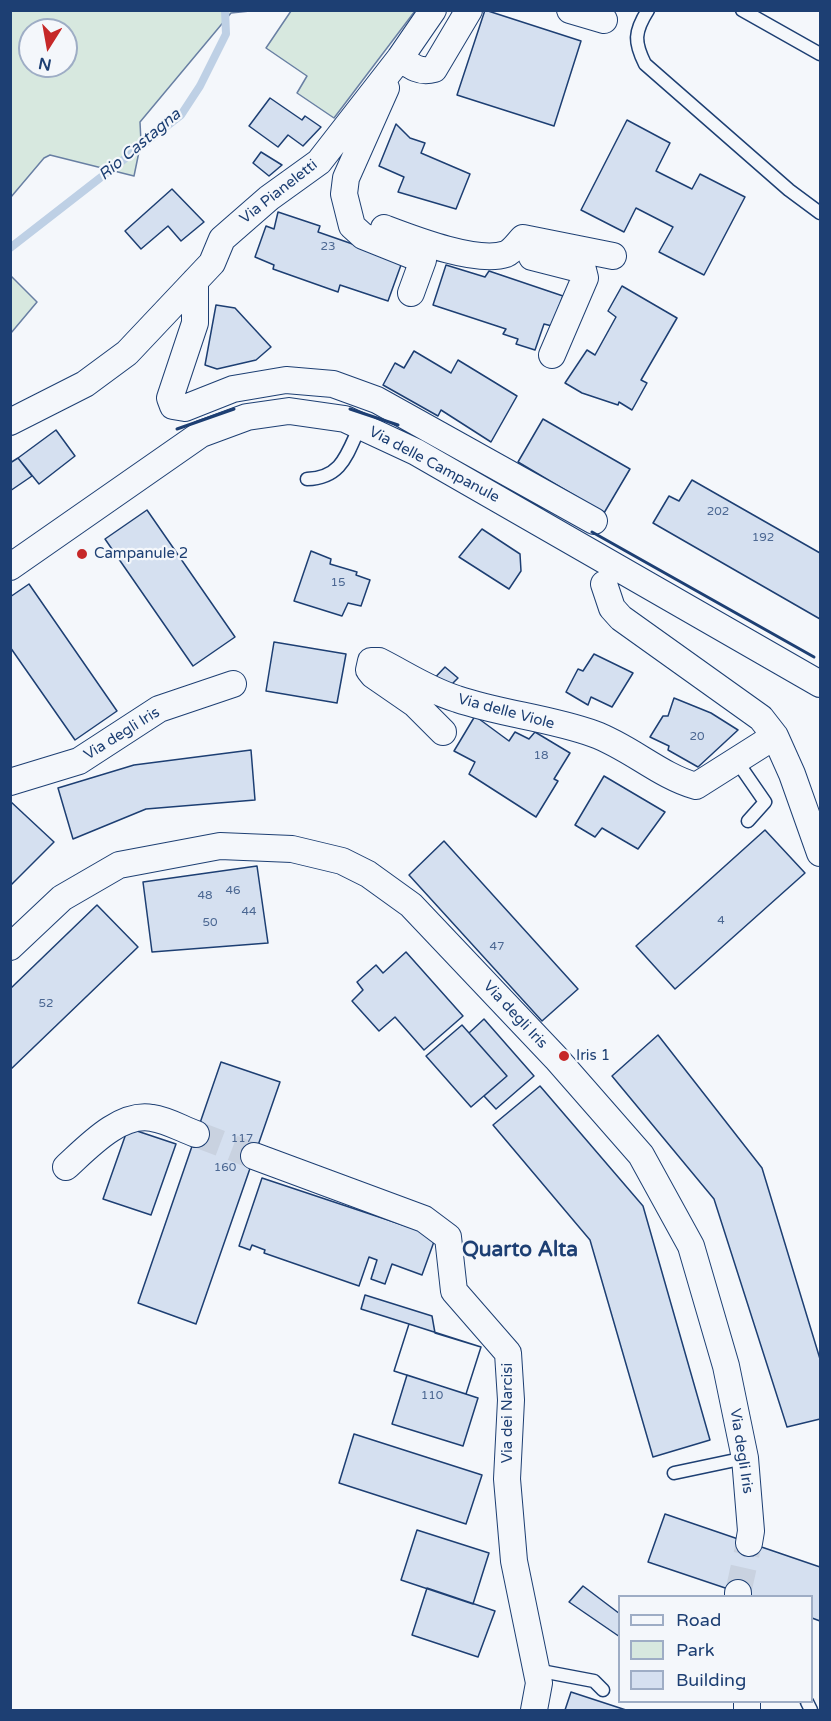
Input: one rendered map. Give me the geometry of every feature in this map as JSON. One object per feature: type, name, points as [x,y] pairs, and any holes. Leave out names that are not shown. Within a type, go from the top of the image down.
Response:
[{"type":"street","name":"Via Pianeletti","points":[[10,422],[85,384],[127,353],[212,263],[222,239],[235,226],[319,162],[433,10]]},
{"type":"street","points":[[393,66],[425,72],[434,69],[469,10]]},
{"type":"street","points":[[570,10],[604,20]]},
{"type":"street","name":"Via Pianeletti","points":[[393,66],[377,112],[345,178],[344,194],[352,226],[363,236],[423,261],[411,293]]},
{"type":"street","points":[[350,214],[398,233],[472,255],[491,257],[508,253],[535,257],[583,270],[585,278],[552,355]]},
{"type":"street","points":[[508,253],[523,238],[613,256]]},
{"type":"street","points":[[195,281],[195,323],[170,398],[173,406],[185,408],[233,389],[286,380],[333,384],[377,400],[594,521]]},
{"type":"street","name":"Via delle Campanule","points":[[10,567],[201,434],[247,417],[289,411],[345,419],[416,452],[820,684]]},
{"type":"street","points":[[604,584],[608,589],[612,608],[621,618],[761,718],[775,736],[792,774],[820,853]]},
{"type":"street","name":"Via delle Viole","points":[[444,732],[415,704],[374,675],[369,670],[371,662],[379,661],[425,687],[459,700],[593,734],[628,749],[682,781],[696,786],[707,782],[736,759],[775,736]]},
{"type":"street","name":"Via degli Iris","points":[[10,782],[79,761],[159,709],[233,684]]},
{"type":"street","name":"Via degli Iris","points":[[10,947],[62,898],[119,865],[220,846],[281,849],[342,861],[368,874],[411,905],[556,1058],[641,1155],[691,1246],[726,1366],[746,1458],[751,1531],[749,1543]]},
{"type":"street","points":[[66,1167],[97,1140],[127,1120],[152,1117],[196,1134]]},
{"type":"street","name":"Via dei Narcisi","points":[[254,1155],[424,1219],[448,1237],[454,1291],[508,1353],[511,1400],[507,1479],[514,1561],[539,1683],[534,1710]]},
{"type":"lane","points":[[648,10],[639,24],[636,46],[645,64],[789,190],[820,213]]},
{"type":"lane","points":[[742,10],[820,54]]},
{"type":"lane","points":[[307,479],[323,479],[343,464],[360,426]]},
{"type":"lane","points":[[736,759],[765,802],[748,821]]},
{"type":"lane","points":[[674,1473],[746,1458]]},
{"type":"lane","points":[[536,1671],[594,1681],[603,1690]]},
{"type":"green space","points":[[11,10],[250,10],[231,13],[140,122],[141,142],[134,176],[50,155],[44,158],[11,197]]},
{"type":"green space","points":[[291,11],[415,11],[334,118],[297,93],[307,76],[266,48]]},
{"type":"green space","points":[[10,275],[37,302],[11,333],[10,333]]},
{"type":"building","points":[[485,10],[581,41],[554,126],[457,95]]},
{"type":"building","points":[[270,98],[302,120],[305,116],[321,127],[303,146],[288,135],[278,147],[249,126]]},
{"type":"building","points":[[627,120],[670,143],[656,171],[692,189],[700,174],[745,197],[704,275],[659,252],[673,227],[636,208],[624,232],[581,210]]},
{"type":"building","points":[[396,124],[410,138],[425,143],[421,153],[470,174],[456,209],[398,192],[404,177],[379,166]]},
{"type":"building","points":[[261,152],[282,165],[269,176],[253,163]]},
{"type":"building","points":[[172,189],[204,222],[181,241],[168,226],[141,249],[125,231]]},
{"type":"building","points":[[278,212],[320,226],[318,232],[387,256],[401,265],[388,301],[340,285],[338,292],[273,269],[274,265],[255,257],[266,226],[274,229]]},
{"type":"building","points":[[446,265],[485,277],[489,271],[563,296],[552,326],[544,324],[535,350],[516,344],[518,339],[503,334],[506,329],[433,305]]},
{"type":"building","points":[[622,286],[677,318],[641,380],[647,383],[632,410],[619,402],[618,405],[582,393],[565,383],[587,350],[595,355],[616,317],[608,311]]},
{"type":"building","points":[[216,305],[235,308],[271,347],[256,360],[217,369],[205,365]]},
{"type":"building","points":[[414,351],[451,373],[458,360],[517,396],[491,442],[441,410],[438,416],[383,385],[395,363],[404,368]]},
{"type":"building","points":[[543,419],[630,469],[604,513],[518,462]]},
{"type":"building","points":[[56,430],[75,456],[39,484],[18,458]]},
{"type":"building","points":[[18,458],[32,476],[10,491],[10,463]]},
{"type":"building","points":[[692,480],[820,553],[820,619],[653,523],[669,496],[679,501]]},
{"type":"building","points":[[147,510],[235,637],[193,666],[105,539]]},
{"type":"building","points":[[482,529],[520,554],[521,571],[509,589],[459,557]]},
{"type":"building","points":[[311,551],[331,559],[330,564],[357,572],[356,575],[370,580],[361,606],[348,603],[342,616],[294,601]]},
{"type":"building","points":[[29,584],[117,711],[75,740],[10,647],[10,597]]},
{"type":"building","points":[[274,642],[346,654],[337,703],[266,691]]},
{"type":"building","points":[[594,654],[633,673],[612,707],[591,697],[588,705],[566,692],[578,669],[583,671]]},
{"type":"building","points":[[445,667],[458,678],[444,692],[429,684]]},
{"type":"building","points":[[674,698],[711,713],[738,730],[698,767],[668,750],[669,746],[650,737],[663,716],[668,716]]},
{"type":"building","points":[[475,716],[509,741],[515,732],[529,739],[535,732],[570,753],[554,779],[558,781],[536,817],[469,774],[475,762],[454,751]]},
{"type":"building","points":[[251,750],[255,800],[146,809],[73,839],[58,788],[134,765]]},
{"type":"building","points":[[604,776],[665,812],[638,849],[602,828],[595,837],[575,825]]},
{"type":"building","points":[[10,801],[54,842],[10,886]]},
{"type":"building","points":[[765,830],[805,873],[675,989],[636,946]]},
{"type":"building","points":[[444,841],[578,989],[542,1021],[409,875]]},
{"type":"building","points":[[257,866],[268,943],[152,952],[143,882]]},
{"type":"building","points":[[97,905],[138,947],[10,1070],[10,989]]},
{"type":"building","points":[[406,952],[463,1016],[424,1050],[395,1017],[379,1031],[352,1001],[363,990],[357,982],[376,965],[383,973]]},
{"type":"building","points":[[484,1019],[534,1076],[496,1109],[484,1096],[507,1076],[469,1033]]},
{"type":"building","points":[[462,1025],[507,1076],[471,1107],[426,1056]]},
{"type":"building","points":[[658,1035],[762,1168],[820,1359],[820,1419],[787,1427],[714,1199],[612,1076]]},
{"type":"building","points":[[221,1062],[280,1082],[196,1324],[138,1303]]},
{"type":"building","points":[[540,1086],[643,1206],[710,1440],[653,1457],[590,1240],[493,1125]]},
{"type":"building","points":[[128,1128],[176,1144],[151,1215],[103,1199]]},
{"type":"building","points":[[262,1178],[436,1236],[422,1275],[392,1264],[385,1284],[371,1279],[377,1260],[369,1257],[359,1286],[264,1253],[265,1250],[252,1245],[250,1250],[239,1246]]},
{"type":"building","points":[[365,1295],[432,1316],[435,1333],[481,1347],[466,1394],[394,1371],[409,1324],[361,1309]]},
{"type":"building","points":[[409,1324],[481,1347],[466,1394],[394,1371]]},
{"type":"building","points":[[407,1375],[478,1398],[463,1446],[392,1424]]},
{"type":"building","points":[[354,1434],[482,1475],[466,1524],[339,1483]]},
{"type":"building","points":[[665,1514],[820,1567],[820,1621],[813,1618],[813,1595],[746,1595],[648,1562]]},
{"type":"building","points":[[417,1530],[489,1553],[473,1604],[401,1580]]},
{"type":"building","points":[[583,1586],[618,1612],[618,1636],[569,1602]]},
{"type":"building","points":[[427,1588],[495,1611],[478,1657],[412,1635]]},
{"type":"building","points":[[571,1692],[626,1710],[565,1710]]},
{"type":"waterway","name":"Rio Castagna","points":[[10,248],[181,115],[200,86],[226,34],[225,10]]},
{"type":"tunnel","points":[[196,1134],[254,1156]]},
{"type":"tunnel","points":[[738,1593],[749,1543]]},
{"type":"wall","points":[[177,429],[234,409]]},
{"type":"wall","points":[[350,409],[398,425]]},
{"type":"wall","points":[[592,532],[814,657]]},
{"type":"place","name":"Campanule 2","points":[[82,554]]},
{"type":"place","name":"Iris 1","points":[[564,1056]]},
{"type":"district","name":"Quarto Alta","points":[[520,1250]]}]
